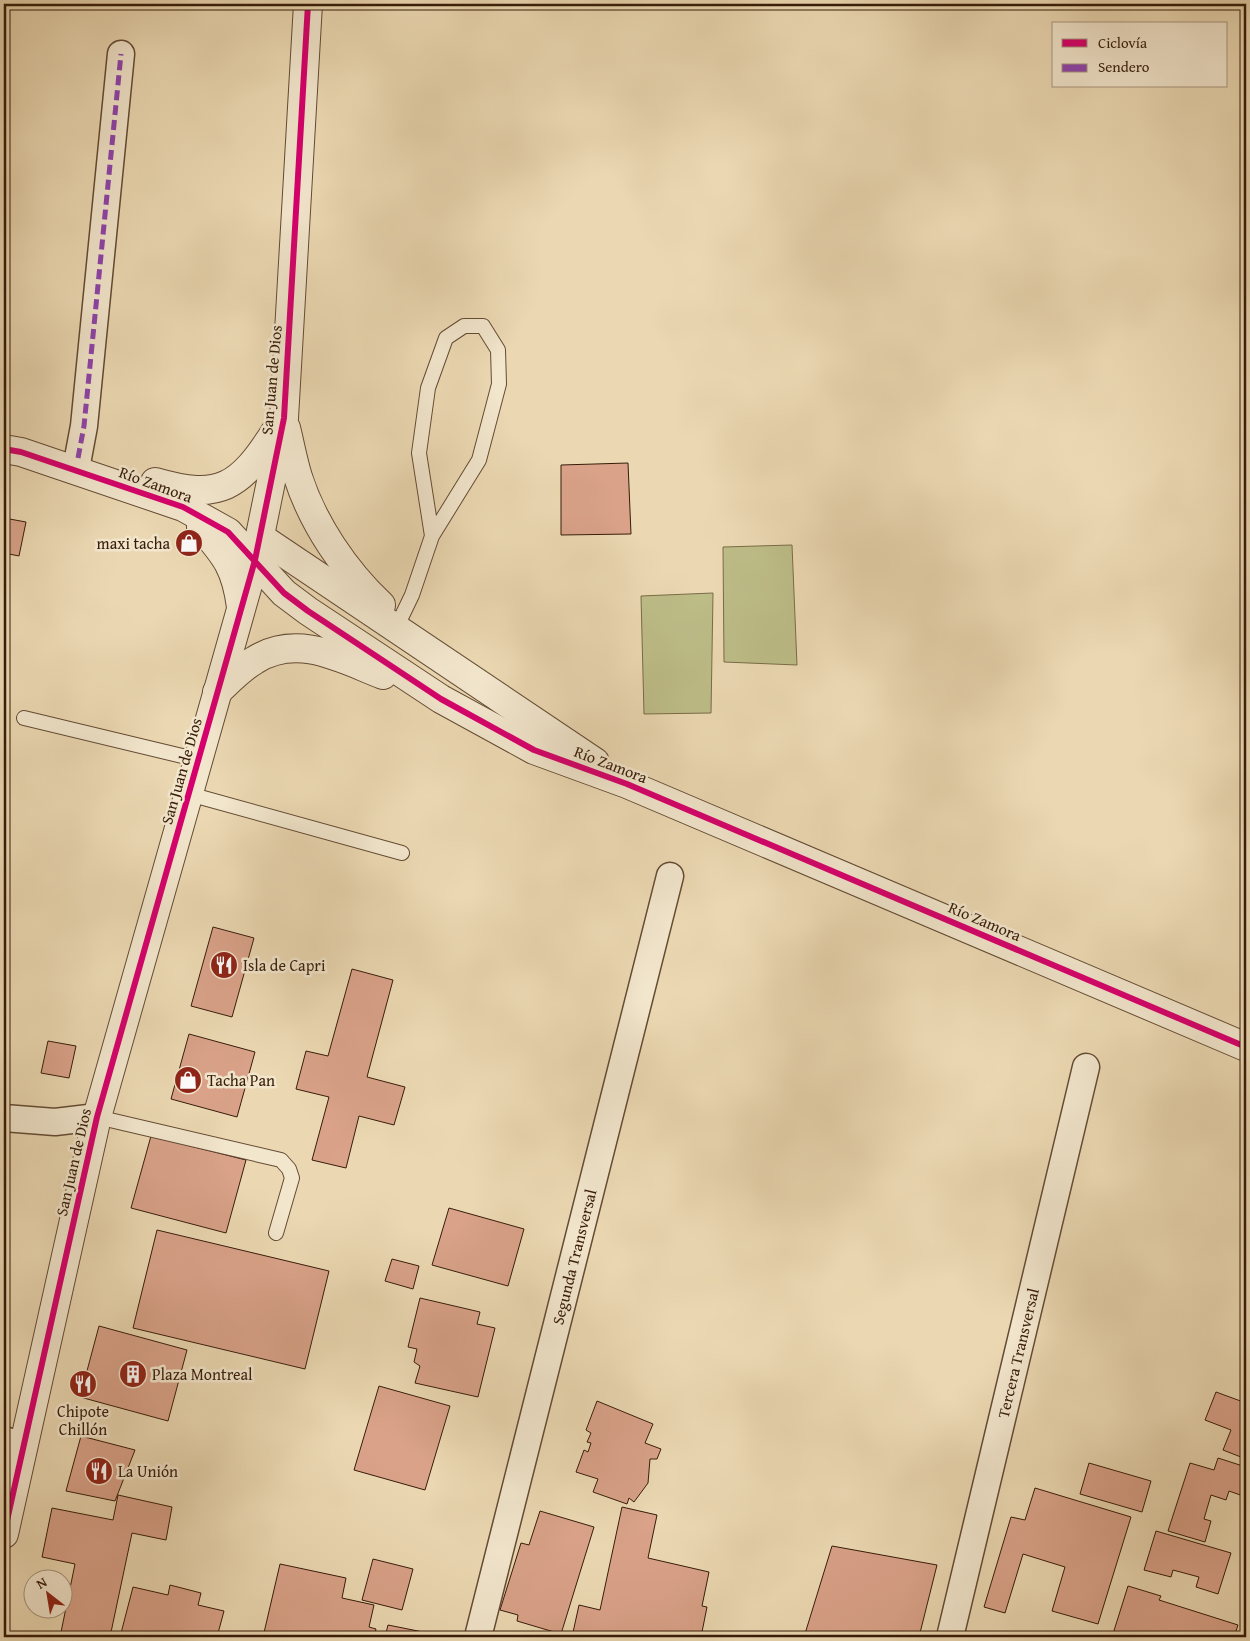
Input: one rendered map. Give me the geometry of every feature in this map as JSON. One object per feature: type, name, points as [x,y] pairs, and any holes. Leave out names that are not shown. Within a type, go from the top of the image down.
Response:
[{"type":"street","name":"San Juan de Dios","points":[[4,1534],[13,1442],[60,1289],[97,1117],[217,692],[242,611],[258,549],[284,418],[308,4]]},
{"type":"street","points":[[78,458],[84,426],[121,54]]},
{"type":"street","points":[[12,450],[44,447],[172,487],[206,492],[231,484],[256,463],[284,418]]},
{"type":"street","points":[[284,418],[298,477],[312,512],[343,561],[366,591],[426,648]]},
{"type":"street","name":"Río Zamora","points":[[12,450],[184,507],[426,648],[627,784]]},
{"type":"street","points":[[184,507],[227,557],[238,587],[242,611]]},
{"type":"street","name":"Río Zamora","points":[[258,549],[284,593],[308,611],[441,699],[534,750],[627,784],[1246,1047]]},
{"type":"street","points":[[217,692],[257,658],[287,647],[317,648],[441,699]]},
{"type":"street","name":"Segunda Transversal","points":[[478,1637],[670,876]]},
{"type":"street","name":"Tercera Transversal","points":[[950,1637],[1086,1067]]},
{"type":"street","points":[[4,1118],[55,1122],[97,1117]]},
{"type":"lane","points":[[400,622],[412,595],[432,536],[479,460],[499,384],[498,350],[483,326],[464,326],[446,338],[428,388],[419,453],[432,536]]},
{"type":"lane","points":[[24,718],[199,760]]},
{"type":"lane","points":[[189,794],[402,853]]},
{"type":"lane","points":[[97,1117],[281,1160],[289,1169],[292,1178],[276,1233]]},
{"type":"green space","points":[[792,545],[797,665],[724,662],[723,547]]},
{"type":"green space","points":[[713,593],[711,713],[644,714],[641,596]]},
{"type":"building","points":[[74,4],[104,4],[103,9]]},
{"type":"building","points":[[628,463],[631,534],[561,535],[561,465]]},
{"type":"building","points":[[4,518],[26,522],[19,556],[4,553]]},
{"type":"building","points":[[213,927],[254,938],[232,1017],[191,1006]]},
{"type":"building","points":[[352,969],[393,980],[367,1077],[405,1087],[394,1125],[359,1116],[346,1168],[312,1160],[329,1097],[296,1089],[306,1051],[328,1056]]},
{"type":"building","points":[[189,1034],[255,1052],[237,1117],[171,1099]]},
{"type":"building","points":[[48,1041],[76,1046],[69,1078],[41,1073]]},
{"type":"building","points":[[151,1136],[246,1160],[226,1233],[131,1208]]},
{"type":"building","points":[[449,1208],[524,1229],[508,1286],[432,1265]]},
{"type":"building","points":[[157,1230],[329,1271],[305,1369],[133,1328]]},
{"type":"building","points":[[392,1259],[419,1266],[413,1289],[385,1281]]},
{"type":"building","points":[[420,1298],[480,1312],[477,1324],[495,1328],[478,1397],[415,1383],[420,1366],[414,1362],[417,1349],[408,1347]]},
{"type":"building","name":"Plaza Montreal","points":[[99,1326],[187,1350],[168,1421],[80,1397]]},
{"type":"building","points":[[379,1386],[450,1406],[425,1490],[354,1470]]},
{"type":"building","points":[[1216,1392],[1246,1403],[1246,1459],[1223,1450],[1231,1430],[1205,1420]]},
{"type":"building","points":[[597,1401],[653,1424],[645,1443],[661,1449],[657,1459],[650,1459],[648,1483],[634,1502],[629,1498],[627,1504],[593,1492],[598,1479],[576,1472],[584,1450],[588,1452],[591,1443],[587,1442],[591,1433],[586,1430]]},
{"type":"building","name":"La Unión","points":[[81,1436],[135,1450],[115,1501],[66,1491]]},
{"type":"building","points":[[1218,1458],[1246,1467],[1246,1497],[1229,1491],[1226,1500],[1211,1495],[1204,1519],[1211,1521],[1205,1542],[1168,1531],[1190,1463],[1214,1470]]},
{"type":"building","points":[[1089,1463],[1151,1481],[1142,1512],[1080,1494]]},
{"type":"building","points":[[1035,1488],[1131,1517],[1098,1624],[1052,1611],[1065,1567],[1023,1554],[1005,1613],[984,1607],[1011,1517],[1025,1520]]},
{"type":"building","points":[[118,1495],[172,1507],[166,1540],[132,1533],[110,1637],[60,1637],[64,1618],[72,1618],[72,1579],[75,1564],[42,1557],[52,1508],[113,1520]]},
{"type":"building","points":[[622,1507],[657,1515],[648,1558],[709,1572],[702,1606],[707,1607],[701,1637],[572,1637],[579,1605],[600,1610]]},
{"type":"building","points":[[540,1511],[594,1527],[561,1634],[517,1621],[518,1615],[500,1610],[521,1543],[529,1545]]},
{"type":"building","points":[[1156,1531],[1231,1553],[1218,1594],[1196,1587],[1199,1577],[1173,1570],[1171,1577],[1144,1570]]},
{"type":"building","points":[[832,1546],[937,1565],[919,1637],[804,1637]]},
{"type":"building","points":[[373,1559],[413,1569],[402,1610],[362,1600]]},
{"type":"building","points":[[280,1564],[346,1578],[342,1598],[374,1605],[369,1627],[376,1629],[374,1637],[263,1637]]},
{"type":"building","points":[[170,1585],[201,1593],[198,1605],[224,1611],[217,1637],[120,1637],[133,1587],[168,1595]]},
{"type":"building","points":[[1128,1586],[1161,1596],[1159,1600],[1238,1625],[1234,1637],[1112,1637]]},
{"type":"building","points":[[388,1625],[428,1633],[427,1637],[385,1637]]},
{"type":"marked path","points":[[78,458],[84,426],[121,54]]},
{"type":"cycle path","points":[[4,1534],[97,1117],[255,560],[284,418],[308,4]]},
{"type":"cycle path","points":[[4,449],[21,452],[183,507],[228,532],[284,593],[308,611],[441,699],[534,750],[627,784],[1246,1047]]},
{"type":"place","name":"maxi tacha","points":[[189,543]]},
{"type":"place","name":"Isla de Capri","points":[[224,965]]},
{"type":"place","name":"Tacha Pan","points":[[188,1080]]},
{"type":"place","name":"Plaza Montreal","points":[[133,1374]]},
{"type":"place","name":"Chipote Chillón","points":[[83,1384]]},
{"type":"place","name":"La Unión","points":[[99,1471]]}]
